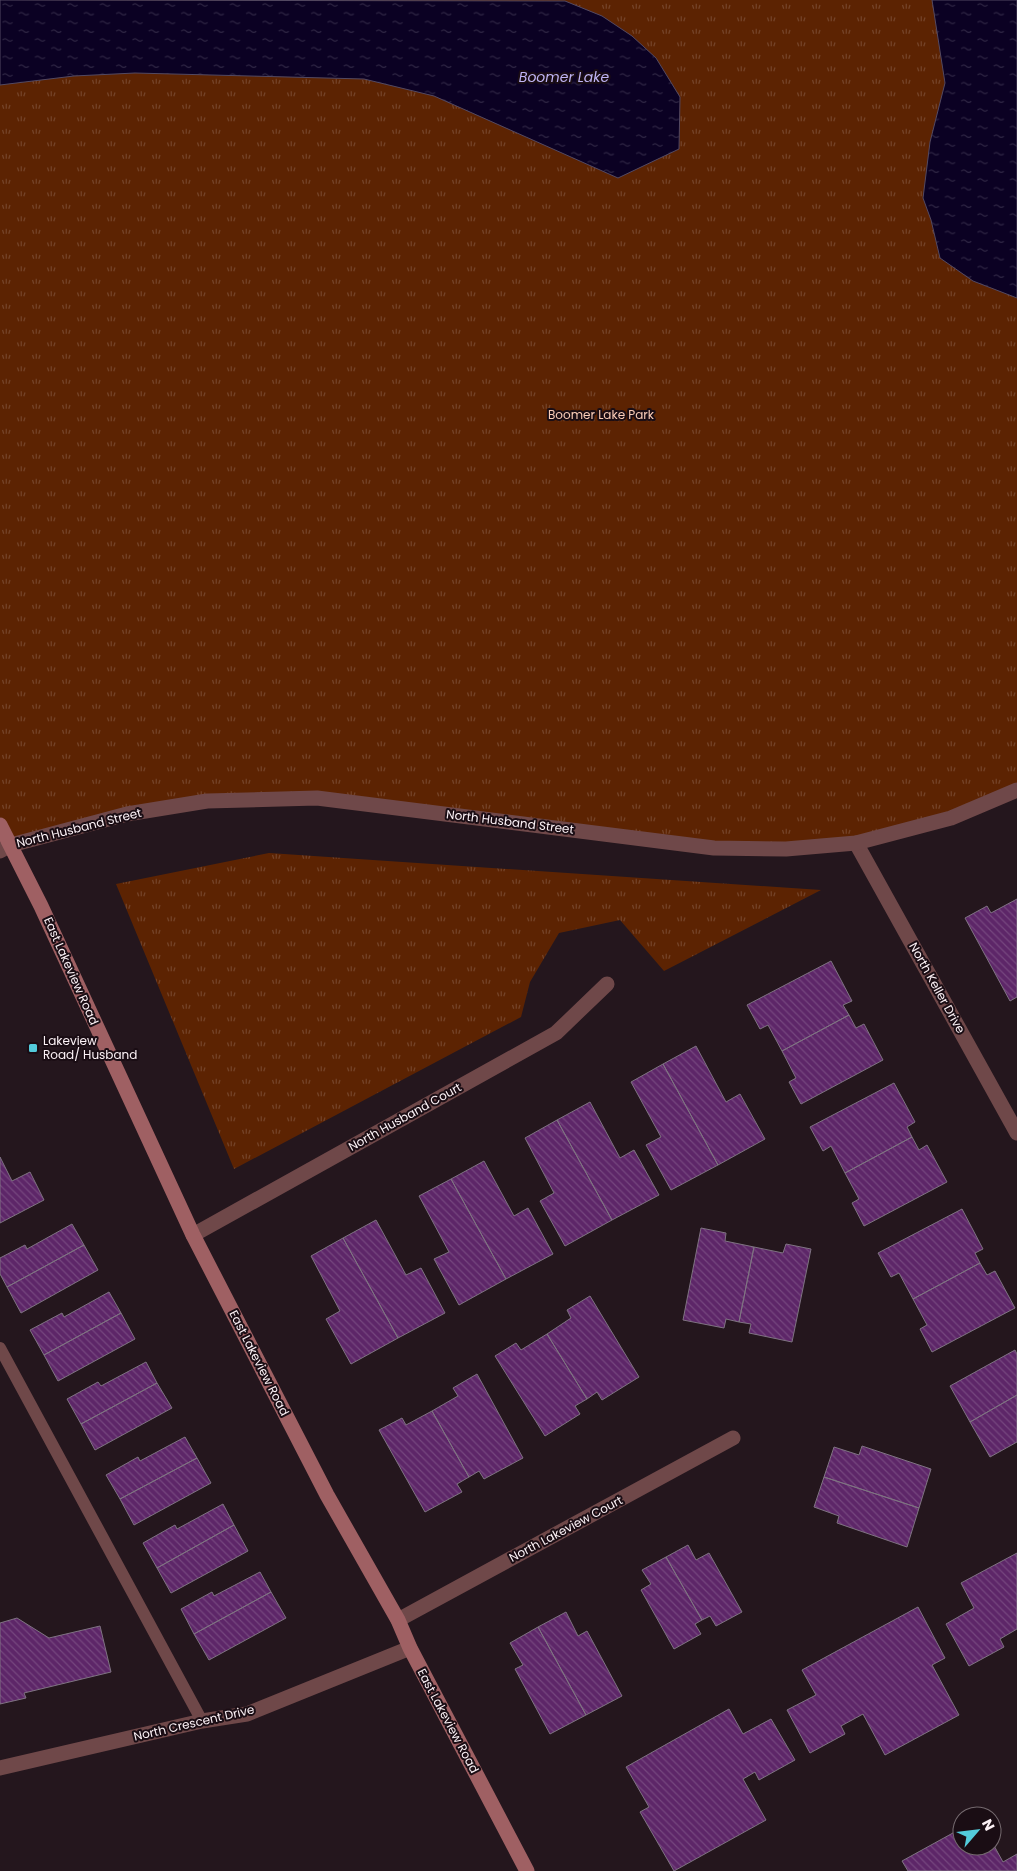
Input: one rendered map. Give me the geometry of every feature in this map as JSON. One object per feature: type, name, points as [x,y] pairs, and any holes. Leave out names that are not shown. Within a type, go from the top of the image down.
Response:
[{"type":"main road","name":"East Lakeview Road","points":[[0,825],[6,848],[41,906],[192,1235],[326,1494],[398,1620],[410,1648],[526,1871]]},
{"type":"street","name":"North Husband Street","points":[[6,848],[127,814],[198,803],[317,798],[714,848],[786,849],[856,843],[951,818],[1017,790]]},
{"type":"street","name":"North Keller Drive","points":[[856,843],[1015,1126]]},
{"type":"street","name":"North Husband Court","points":[[192,1235],[556,1033],[607,984]]},
{"type":"street","name":"North Lakeview Court","points":[[398,1620],[733,1438]]},
{"type":"street","name":"North Crescent Drive","points":[[0,1768],[202,1721],[247,1714],[410,1648]]},
{"type":"lane","points":[[0,1348],[202,1721]]},
{"type":"green space","name":"Boomer Lake Park","points":[[0,0],[1017,0],[1017,788],[950,817],[855,840],[714,847],[317,796],[208,798],[13,841],[0,817]]},
{"type":"green space","points":[[269,853],[821,890],[664,971],[620,920],[559,933],[530,982],[521,1017],[234,1169],[116,884]]},
{"type":"water","name":"Boomer Lake","points":[[0,0],[565,1],[602,16],[632,36],[656,58],[680,97],[679,149],[618,178],[434,96],[364,79],[135,73],[74,76],[0,85]]},
{"type":"water","points":[[932,0],[1017,0],[1017,298],[973,281],[940,258],[931,220],[923,198],[930,142],[945,83]]},
{"type":"building","points":[[1017,899],[1017,997],[1010,1001],[965,918],[987,906],[991,913]]},
{"type":"building","points":[[831,961],[852,1001],[843,1005],[849,1015],[782,1051],[768,1025],[760,1029],[747,1005]]},
{"type":"building","points":[[849,1015],[856,1028],[864,1024],[883,1060],[801,1104],[789,1082],[796,1078],[782,1051]]},
{"type":"building","points":[[696,1046],[726,1102],[740,1094],[765,1139],[718,1165],[663,1064]]},
{"type":"building","points":[[663,1064],[718,1165],[671,1190],[646,1145],[661,1137],[631,1082]]},
{"type":"building","points":[[894,1083],[915,1122],[907,1127],[912,1137],[845,1173],[831,1146],[823,1151],[810,1127]]},
{"type":"building","points":[[590,1102],[620,1158],[634,1150],[659,1195],[612,1220],[557,1120]]},
{"type":"building","points":[[557,1120],[612,1220],[565,1246],[540,1201],[554,1193],[525,1138]]},
{"type":"building","points":[[912,1137],[919,1150],[927,1145],[947,1182],[864,1226],[852,1203],[859,1199],[845,1173]]},
{"type":"building","points":[[0,1157],[12,1181],[30,1172],[44,1200],[0,1223]]},
{"type":"building","points":[[484,1161],[514,1216],[528,1208],[553,1254],[506,1279],[451,1179]]},
{"type":"building","points":[[451,1179],[506,1279],[459,1305],[434,1259],[449,1252],[419,1196]]},
{"type":"building","points":[[962,1209],[983,1249],[975,1253],[980,1263],[913,1299],[899,1273],[891,1277],[878,1253]]},
{"type":"building","points":[[376,1220],[406,1275],[421,1268],[445,1313],[398,1338],[343,1238]]},
{"type":"building","points":[[72,1224],[84,1245],[7,1287],[0,1274],[0,1258],[25,1245],[27,1249]]},
{"type":"building","points":[[701,1228],[726,1233],[725,1241],[754,1247],[739,1322],[726,1319],[724,1328],[683,1320]]},
{"type":"building","points":[[343,1238],[398,1338],[351,1364],[326,1319],[340,1311],[311,1256]]},
{"type":"building","points":[[786,1244],[811,1249],[792,1342],[749,1333],[751,1324],[739,1322],[754,1247],[783,1253]]},
{"type":"building","points":[[84,1245],[98,1270],[21,1313],[7,1287]]},
{"type":"building","points":[[980,1263],[987,1275],[995,1271],[1015,1308],[932,1352],[920,1329],[927,1325],[913,1299]]},
{"type":"building","points":[[109,1292],[121,1313],[44,1355],[30,1330],[62,1313],[64,1317]]},
{"type":"building","points":[[590,1296],[639,1377],[602,1400],[597,1392],[587,1399],[547,1334],[571,1318],[567,1310]]},
{"type":"building","points":[[121,1313],[135,1339],[58,1381],[44,1355]]},
{"type":"building","points":[[547,1334],[587,1399],[575,1406],[580,1414],[545,1436],[495,1356],[516,1343],[521,1350]]},
{"type":"building","points":[[1015,1350],[1017,1354],[1017,1395],[970,1422],[950,1386]]},
{"type":"building","points":[[146,1362],[157,1383],[81,1424],[67,1399],[98,1382],[101,1386]]},
{"type":"building","points":[[477,1374],[523,1458],[484,1479],[479,1471],[469,1477],[432,1411],[458,1396],[453,1388]]},
{"type":"building","points":[[157,1383],[172,1408],[95,1450],[81,1424]]},
{"type":"building","points":[[1017,1395],[1017,1442],[990,1457],[970,1422]]},
{"type":"building","points":[[432,1411],[469,1477],[457,1484],[462,1492],[425,1512],[379,1430],[402,1418],[406,1425]]},
{"type":"building","points":[[185,1437],[197,1458],[120,1499],[106,1475],[138,1457],[140,1461]]},
{"type":"building","points":[[862,1446],[931,1469],[919,1508],[824,1477],[834,1447],[859,1455]]},
{"type":"building","points":[[197,1458],[211,1483],[134,1525],[120,1499]]},
{"type":"building","points":[[824,1477],[919,1508],[907,1547],[837,1523],[839,1516],[814,1507]]},
{"type":"building","points":[[223,1504],[234,1525],[157,1568],[143,1543],[175,1525],[177,1529]]},
{"type":"building","points":[[234,1525],[248,1551],[171,1593],[157,1568]]},
{"type":"building","points":[[688,1545],[696,1560],[709,1553],[742,1612],[716,1626],[710,1616],[702,1620],[666,1557]]},
{"type":"building","points":[[1017,1553],[1017,1629],[1000,1639],[1004,1647],[969,1666],[946,1624],[974,1608],[961,1583]]},
{"type":"building","points":[[666,1557],[702,1620],[695,1624],[701,1634],[674,1649],[641,1590],[651,1584],[642,1570]]},
{"type":"building","points":[[260,1572],[271,1592],[194,1634],[181,1609],[212,1592],[214,1596]]},
{"type":"building","points":[[271,1592],[286,1618],[209,1660],[194,1634]]},
{"type":"building","points":[[918,1607],[945,1658],[932,1665],[959,1715],[885,1755],[863,1714],[841,1726],[845,1734],[810,1753],[787,1710],[816,1695],[802,1670]]},
{"type":"building","points":[[566,1612],[578,1636],[587,1631],[622,1696],[586,1715],[538,1627]]},
{"type":"building","points":[[17,1618],[49,1638],[100,1626],[111,1672],[24,1693],[26,1698],[0,1704],[0,1623]]},
{"type":"building","points":[[538,1627],[586,1715],[550,1734],[515,1669],[523,1665],[510,1643]]},
{"type":"building","points":[[729,1709],[743,1734],[771,1719],[795,1760],[759,1780],[755,1772],[743,1779],[766,1820],[674,1871],[640,1812],[649,1807],[626,1767]]},
{"type":"building","points":[[952,1834],[952,1856],[1000,1856],[1003,1862],[1017,1854],[1017,1871],[908,1871],[902,1861]]},
{"type":"place","name":"Lakeview Road/ Husband","points":[[33,1048]]}]
